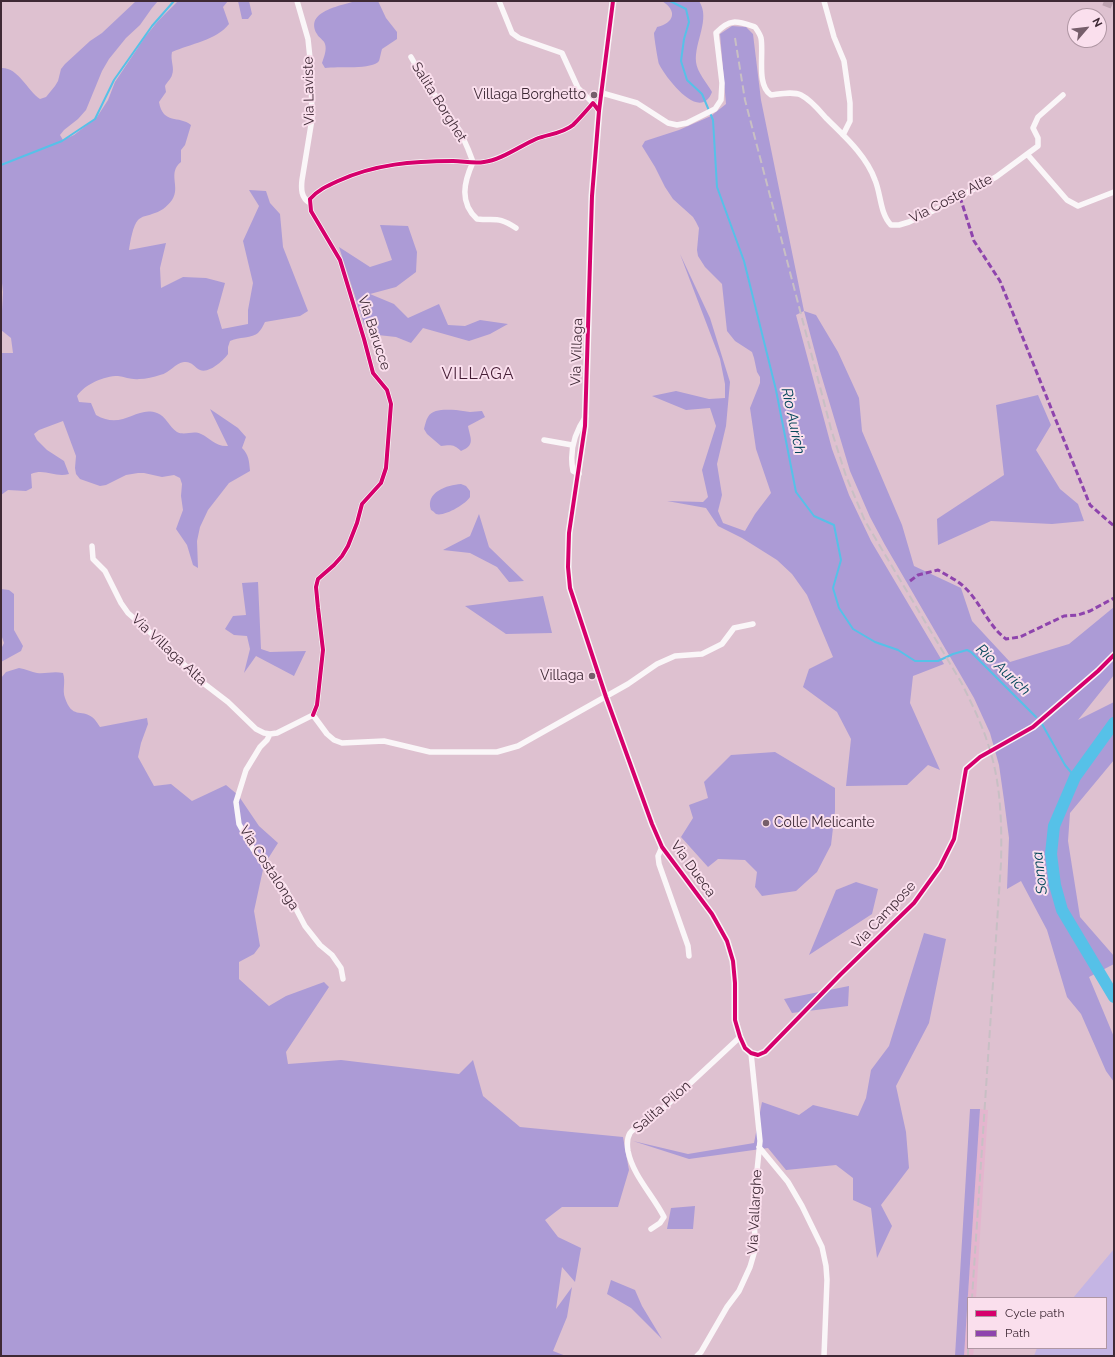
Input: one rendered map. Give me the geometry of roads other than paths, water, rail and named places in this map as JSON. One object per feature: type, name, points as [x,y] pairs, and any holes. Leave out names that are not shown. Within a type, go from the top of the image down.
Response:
[{"type":"street","name":"Via Laviste","points":[[297,1],[308,39],[311,68],[312,119],[301,189],[306,201],[310,204]]},
{"type":"street","points":[[499,1],[512,33],[519,38],[562,53],[578,88],[599,110]]},
{"type":"street","name":"Via Villaga","points":[[606,697],[570,588],[569,533],[579,474],[586,415],[592,196],[599,110],[613,1]]},
{"type":"street","points":[[602,93],[637,103],[668,123],[677,125],[687,123],[715,110],[721,100],[722,83],[716,33],[723,25],[729,22],[744,23],[755,27],[761,38],[762,77],[767,92],[771,95],[801,95],[813,103],[843,135],[850,122],[850,103],[844,61],[834,37],[824,1]]},
{"type":"street","name":"Salita Borghet","points":[[411,57],[428,87],[460,131],[473,162]]},
{"type":"street","name":"Via Coste Alte","points":[[843,135],[859,153],[870,169],[876,181],[886,220],[891,225],[899,225],[937,209],[996,177],[1038,146],[1038,138],[1033,128],[1038,117],[1063,95]]},
{"type":"street","points":[[310,204],[310,199],[314,194],[323,188],[355,173],[382,166],[420,161],[460,160],[484,162],[493,160],[537,139],[558,133],[572,125],[593,103]]},
{"type":"street","points":[[1027,154],[1067,200],[1078,206],[1114,192]]},
{"type":"street","points":[[473,162],[466,177],[464,187],[466,201],[471,213],[476,219],[497,219],[505,221],[516,228]]},
{"type":"street","name":"Via Barucce","points":[[310,204],[311,211],[318,225],[332,245],[340,260],[373,373],[386,390],[391,404],[386,468],[381,483],[362,504],[355,528],[348,546],[342,556],[318,579],[316,587],[323,650],[317,705],[313,714]]},
{"type":"street","points":[[579,474],[573,471],[571,462],[572,445],[578,428],[586,415]]},
{"type":"street","points":[[544,440],[572,445]]},
{"type":"street","name":"Via Villaga Alta","points":[[92,546],[94,560],[105,571],[121,603],[128,613],[169,649],[198,679],[228,702],[256,729],[270,734]]},
{"type":"street","points":[[270,734],[277,733],[313,714],[327,734],[334,740],[342,743],[384,742],[430,752],[497,752],[518,746],[606,697],[657,664],[675,656],[702,654],[722,644],[734,628],[753,624]]},
{"type":"street","name":"Via Campose","points":[[751,1053],[758,1055],[765,1052],[914,903],[940,867],[954,840],[966,769],[991,751],[1032,727],[1098,671],[1114,655]]},
{"type":"street","name":"Via Dueca","points":[[606,697],[652,824],[662,847],[712,914],[727,941],[733,961],[735,1020],[744,1048],[751,1053]]},
{"type":"street","name":"Via Costalonga","points":[[270,734],[246,770],[236,802],[239,824],[253,849],[268,871],[284,886],[304,926],[320,945],[332,955],[341,968],[343,979]]},
{"type":"street","points":[[662,847],[658,856],[659,864],[688,946],[689,956]]},
{"type":"street","name":"Salita Pilon","points":[[651,1228],[660,1223],[664,1217],[635,1170],[628,1150],[627,1143],[629,1134],[651,1119],[740,1037]]},
{"type":"street","name":"Via Vallarghe","points":[[697,1356],[739,1291],[750,1267],[755,1250],[753,1211],[760,1141],[751,1053]]},
{"type":"street","points":[[759,1147],[788,1182],[802,1206],[822,1247],[827,1280],[824,1356]]},
{"type":"waterway","points":[[1,165],[62,141],[95,119],[114,80],[152,26],[174,1]]},
{"type":"waterway","name":"Rio Aurich","points":[[670,1],[686,9],[689,22],[684,39],[681,61],[687,80],[702,94],[713,120],[717,187],[744,261],[776,390],[796,492],[814,516],[834,525],[841,560],[833,588],[839,608],[853,629],[875,642],[898,650],[915,661],[938,661],[953,654],[967,650],[971,652],[1036,717]]},
{"type":"waterway","name":"Sonna","points":[[1114,723],[1075,777],[1054,826],[1051,854],[1055,885],[1062,910],[1114,997]]},
{"type":"waterway","name":"Rio Aurich","points":[[1042,724],[1065,765],[1075,777]]},
{"type":"tunnel","points":[[1104,1],[1114,5]]},
{"type":"railway","points":[[735,38],[745,100],[831,429],[846,476],[865,521],[961,682],[982,728],[996,773],[1001,818],[1001,863],[972,1297]]},
{"type":"railway","points":[[968,1349],[968,1356]]},
{"type":"place","name":"Villaga Borghetto","points":[[594,95]]},
{"type":"place","name":"Villaga","points":[[592,676]]},
{"type":"place","name":"Colle Melicante","points":[[766,823]]},
{"type":"district","name":"VILLAGA","points":[[478,374]]}]
